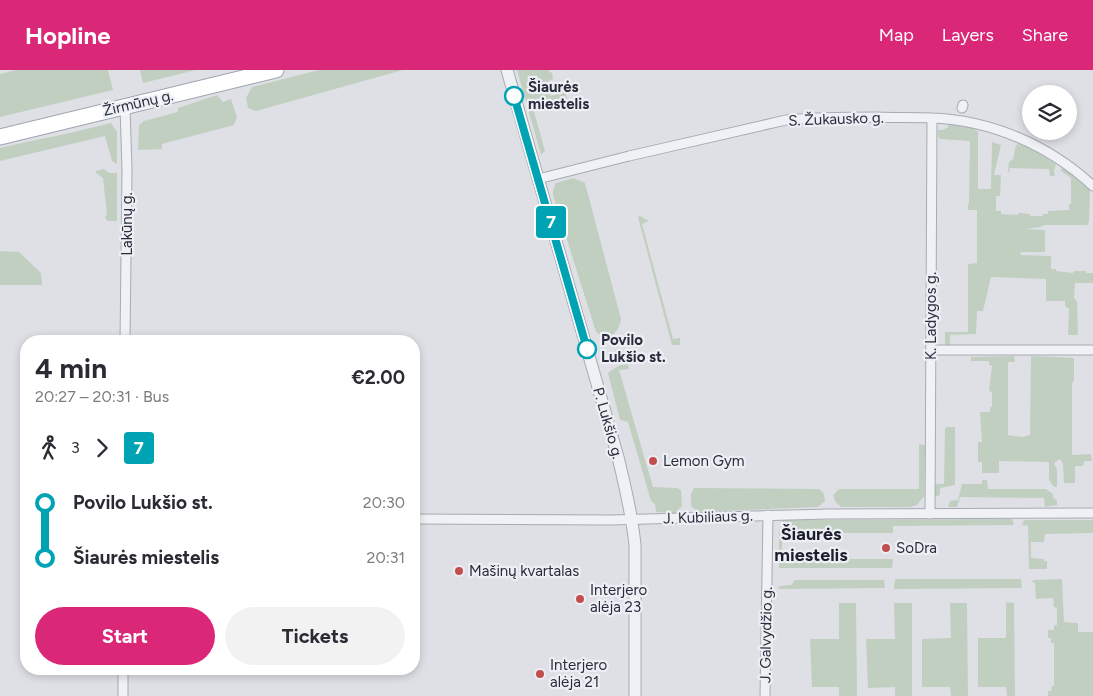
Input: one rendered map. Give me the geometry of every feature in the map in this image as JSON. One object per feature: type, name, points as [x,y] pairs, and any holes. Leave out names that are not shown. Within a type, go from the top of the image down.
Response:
[{"type":"main road","name":"Žirmūnų g.","points":[[0,137],[276,70]]},
{"type":"street","name":"P. Lukšio g.","points":[[507,70],[618,457],[632,520],[636,589],[635,696]]},
{"type":"street","name":"Lakūnų g.","points":[[125,106],[127,189],[125,335]]},
{"type":"street","points":[[961,121],[962,107]]},
{"type":"street","name":"S. Žukausko g.","points":[[538,179],[786,120],[812,117],[932,118],[982,125],[1018,137],[1061,161],[1093,186]]},
{"type":"street","name":"K. Ladygos g.","points":[[930,514],[932,118]]},
{"type":"street","points":[[931,350],[1093,350]]},
{"type":"street","name":"J. Kubiliaus g.","points":[[420,519],[632,520],[768,514],[1093,513]]},
{"type":"street","name":"J. Galvydžio g.","points":[[765,696],[768,514]]},
{"type":"street","points":[[122,696],[123,675]]},
{"type":"green space","points":[[16,70],[108,70],[113,90],[0,117],[0,74]]},
{"type":"green space","points":[[140,70],[196,70],[143,83]]},
{"type":"green space","points":[[319,70],[403,70],[256,111],[248,108],[246,98],[252,87]]},
{"type":"green space","points":[[517,70],[549,70],[550,73],[552,72],[553,79],[547,82],[550,96],[565,92],[568,101],[547,107],[537,105],[533,108],[545,151],[541,155]]},
{"type":"green space","points":[[217,95],[223,102],[231,99],[237,117],[234,125],[162,144],[162,149],[138,150],[139,125],[144,121],[178,112],[178,108]]},
{"type":"green space","points":[[111,123],[117,132],[117,164],[112,161],[105,136],[0,161],[0,148]]},
{"type":"green space","points":[[949,124],[974,128],[978,132],[978,189],[991,189],[992,142],[1001,145],[994,175],[1001,175],[1000,196],[996,196],[996,211],[1001,211],[1001,214],[1018,215],[1018,213],[1030,214],[1030,216],[1043,216],[1043,214],[1048,214],[1048,211],[1069,210],[1069,204],[1071,204],[1071,178],[1060,170],[1064,168],[1090,190],[1089,222],[1087,225],[1045,225],[1026,229],[1045,230],[1045,252],[1020,252],[1021,255],[1051,256],[1051,269],[1056,269],[1056,271],[1073,273],[1074,271],[1086,271],[1086,273],[1093,273],[1093,283],[1075,283],[1074,298],[1077,301],[1078,335],[1068,335],[1069,309],[1065,306],[1065,301],[1046,301],[1046,279],[991,277],[983,311],[977,311],[976,334],[950,335],[950,345],[945,345],[945,332],[968,332],[968,264],[977,263],[977,210],[968,210],[970,141],[940,139],[938,130],[943,130]]},
{"type":"green space","points":[[1016,145],[1029,147],[1056,164],[1055,176],[1050,176],[1049,169],[1010,168],[1008,172],[1009,162],[1013,159]]},
{"type":"green space","points":[[104,169],[109,173],[117,173],[117,221],[107,221],[105,216],[107,215],[103,178],[96,173],[96,171]]},
{"type":"green space","points":[[573,178],[585,183],[621,319],[616,332],[609,336],[596,332],[553,195],[556,183]]},
{"type":"green space","points":[[640,216],[649,221],[642,224],[673,339],[680,338],[680,345],[672,345],[638,217]]},
{"type":"green space","points":[[0,251],[19,252],[41,273],[42,285],[0,285]]},
{"type":"green space","points":[[1014,356],[1015,362],[1008,362],[1008,435],[1022,437],[1030,435],[1031,356],[1074,358],[1072,455],[1091,454],[1092,461],[1084,461],[1083,466],[1075,466],[1075,483],[1064,483],[1063,464],[1060,459],[1054,463],[1057,470],[1057,487],[1054,487],[1049,480],[1049,462],[999,461],[999,473],[982,473],[982,462],[978,462],[978,442],[982,442],[980,412],[990,412],[990,407],[992,407],[992,392],[989,391],[992,366],[989,365],[989,361],[971,361],[971,357]]},
{"type":"green space","points":[[628,364],[629,369],[619,370],[653,487],[677,488],[681,490],[682,506],[675,513],[656,512],[655,504],[651,501],[628,422],[620,420],[608,373],[620,365]]},
{"type":"green space","points":[[946,427],[955,427],[955,485],[940,488],[940,495],[934,497],[934,484],[944,484]]},
{"type":"green space","points":[[919,444],[925,445],[924,496],[917,505],[910,507],[841,507],[835,501],[833,495],[839,489],[919,489]]},
{"type":"green space","points":[[982,480],[987,480],[988,489],[1046,489],[1053,494],[1057,505],[1045,507],[1044,498],[960,497],[957,507],[948,507],[950,501],[958,500],[962,484],[982,484]]},
{"type":"green space","points":[[694,488],[819,489],[824,494],[825,501],[818,507],[698,512],[691,506],[691,494]]},
{"type":"green space","points":[[1012,519],[1014,525],[893,526],[893,533],[782,533],[782,559],[893,559],[892,568],[779,568],[779,530],[783,529],[782,520]]},
{"type":"green space","points":[[1024,520],[1093,520],[1093,533],[1045,534],[1044,542],[1031,542],[1031,558],[1047,561],[1047,569],[1029,569],[1028,526],[1022,525]]},
{"type":"green space","points":[[895,579],[1021,579],[1022,588],[894,589]]},
{"type":"green space","points":[[1062,579],[1064,622],[1078,623],[1078,632],[1093,632],[1093,696],[1048,696],[1048,691],[1051,691],[1052,686],[1054,686],[1054,643],[1051,643],[1051,638],[1048,638],[1048,630],[1054,630],[1054,625],[1057,625],[1057,608],[1054,607],[1053,598],[1036,599],[1035,583],[1032,582],[1033,580]]},
{"type":"green space","points":[[794,580],[884,580],[885,588],[778,589],[780,586],[792,585]]},
{"type":"green space","points":[[1006,602],[1014,603],[1015,696],[1007,696],[1006,687],[978,687],[978,638],[1006,638]]},
{"type":"green space","points":[[839,603],[856,603],[857,696],[839,696],[839,687],[812,687],[810,639],[839,639]]},
{"type":"green space","points":[[894,603],[912,603],[912,696],[895,696],[895,687],[868,688],[866,639],[895,639]]},
{"type":"green space","points":[[950,603],[967,603],[968,696],[951,696],[950,687],[922,687],[922,639],[951,638]]},
{"type":"bus line","name":"7","points":[[514,96],[587,349]]},
{"type":"place","name":"Šiaurės miestelis","points":[[514,96]]},
{"type":"place","name":"Povilo Lukšio st.","points":[[587,349]]},
{"type":"place","name":"Lemon Gym","points":[[653,461]]},
{"type":"place","name":"SoDra","points":[[886,548]]},
{"type":"place","name":"Mašinų kvartalas","points":[[459,571]]},
{"type":"place","name":"Interjero alėja 23","points":[[580,599]]},
{"type":"place","name":"Interjero alėja 21","points":[[540,674]]},
{"type":"district","name":"Šiaurės miestelis","points":[[811,544]]}]
